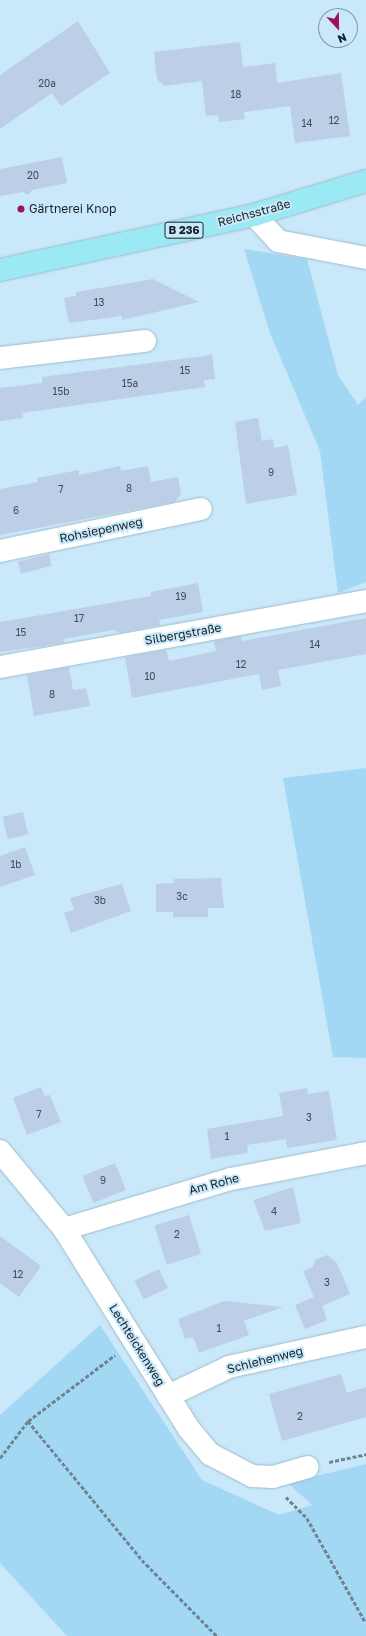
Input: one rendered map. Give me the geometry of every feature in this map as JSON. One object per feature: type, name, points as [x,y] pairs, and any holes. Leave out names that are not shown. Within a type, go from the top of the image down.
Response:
[{"type":"main road","name":"Reichsstraße","points":[[0,270],[254,215],[366,181]]},
{"type":"street","points":[[254,215],[278,241],[366,258]]},
{"type":"street","points":[[0,358],[144,341]]},
{"type":"street","name":"Rohsiepenweg","points":[[0,551],[201,509]]},
{"type":"street","name":"Silbergstraße","points":[[0,667],[366,601]]},
{"type":"street","name":"Lechteickenweg","points":[[0,1151],[64,1229],[168,1396],[210,1454],[232,1468],[266,1477],[308,1467]]},
{"type":"street","name":"Am Rohe","points":[[64,1229],[232,1179],[366,1153]]},
{"type":"street","name":"Schlehenweg","points":[[168,1396],[229,1367],[366,1337]]},
{"type":"path","points":[[0,1458],[28,1421],[135,1341]]},
{"type":"path","points":[[28,1421],[142,1560],[217,1636]]},
{"type":"path","points":[[308,1467],[366,1454]]},
{"type":"path","points":[[266,1477],[307,1518],[366,1623]]},
{"type":"shaded area","points":[[244,249],[307,259],[338,375],[358,405],[366,397],[366,582],[338,593],[320,451],[270,333]]},
{"type":"shaded area","points":[[366,768],[366,1058],[333,1057],[283,778]]},
{"type":"shaded area","points":[[100,1325],[202,1480],[279,1515],[312,1505],[288,1483],[366,1464],[366,1636],[67,1636],[0,1563],[0,1415]]},
{"type":"building","points":[[78,21],[110,73],[61,106],[52,93],[0,129],[0,75]]},
{"type":"building","points":[[240,42],[243,67],[275,63],[277,83],[341,73],[350,136],[295,143],[290,106],[244,112],[245,119],[219,122],[218,115],[206,116],[202,81],[164,86],[157,79],[154,52]]},
{"type":"building","points":[[62,157],[67,183],[32,190],[28,195],[23,192],[0,196],[0,169]]},
{"type":"building","points":[[153,279],[199,302],[122,320],[122,316],[69,323],[64,298],[76,296],[76,292]]},
{"type":"building","points":[[212,355],[215,379],[204,380],[205,387],[22,413],[23,418],[0,421],[0,388],[42,383],[42,377]]},
{"type":"building","points":[[258,418],[262,441],[273,439],[274,448],[288,445],[297,495],[246,504],[235,422]]},
{"type":"building","points":[[120,466],[121,471],[148,466],[151,482],[178,477],[181,494],[175,502],[0,535],[0,489],[38,482],[37,478],[79,470],[79,475]]},
{"type":"building","points":[[49,554],[52,566],[21,573],[18,562]]},
{"type":"building","points":[[198,583],[203,612],[159,620],[160,625],[120,633],[114,630],[64,639],[64,643],[0,652],[0,622],[151,596],[151,592]]},
{"type":"building","points":[[366,618],[366,654],[278,670],[281,686],[262,690],[259,674],[132,698],[125,657],[166,650],[169,661],[216,651],[214,641],[241,636],[242,641]]},
{"type":"building","points":[[69,667],[73,690],[86,688],[90,706],[34,716],[27,675]]},
{"type":"building","points":[[23,812],[28,834],[8,839],[3,817]]},
{"type":"building","points":[[25,847],[35,875],[0,887],[0,856]]},
{"type":"building","points":[[221,878],[224,908],[208,908],[208,917],[173,917],[173,912],[156,912],[156,884],[174,883],[174,879]]},
{"type":"building","points":[[122,884],[131,911],[71,933],[64,913],[74,910],[70,898]]},
{"type":"building","points":[[41,1087],[45,1096],[50,1095],[61,1122],[27,1135],[13,1098]]},
{"type":"building","points":[[307,1088],[308,1094],[329,1091],[337,1140],[287,1148],[286,1139],[247,1145],[248,1153],[211,1159],[207,1129],[283,1116],[279,1093]]},
{"type":"building","points":[[115,1163],[126,1190],[93,1203],[83,1176]]},
{"type":"building","points":[[293,1187],[301,1223],[265,1231],[253,1200]]},
{"type":"building","points":[[189,1215],[201,1254],[167,1265],[155,1226]]},
{"type":"building","points":[[0,1236],[41,1266],[19,1297],[0,1283]]},
{"type":"building","points":[[327,1255],[337,1263],[350,1294],[322,1306],[327,1320],[305,1329],[295,1305],[314,1297],[303,1271],[313,1267],[315,1260]]},
{"type":"building","points":[[159,1269],[168,1288],[143,1299],[135,1280]]},
{"type":"building","points":[[224,1301],[283,1307],[244,1321],[249,1335],[199,1353],[193,1337],[185,1339],[178,1319]]},
{"type":"building","points":[[341,1374],[347,1393],[366,1387],[366,1417],[282,1441],[269,1394]]},
{"type":"place","name":"Gärtnerei Knop","points":[[21,209]]}]
